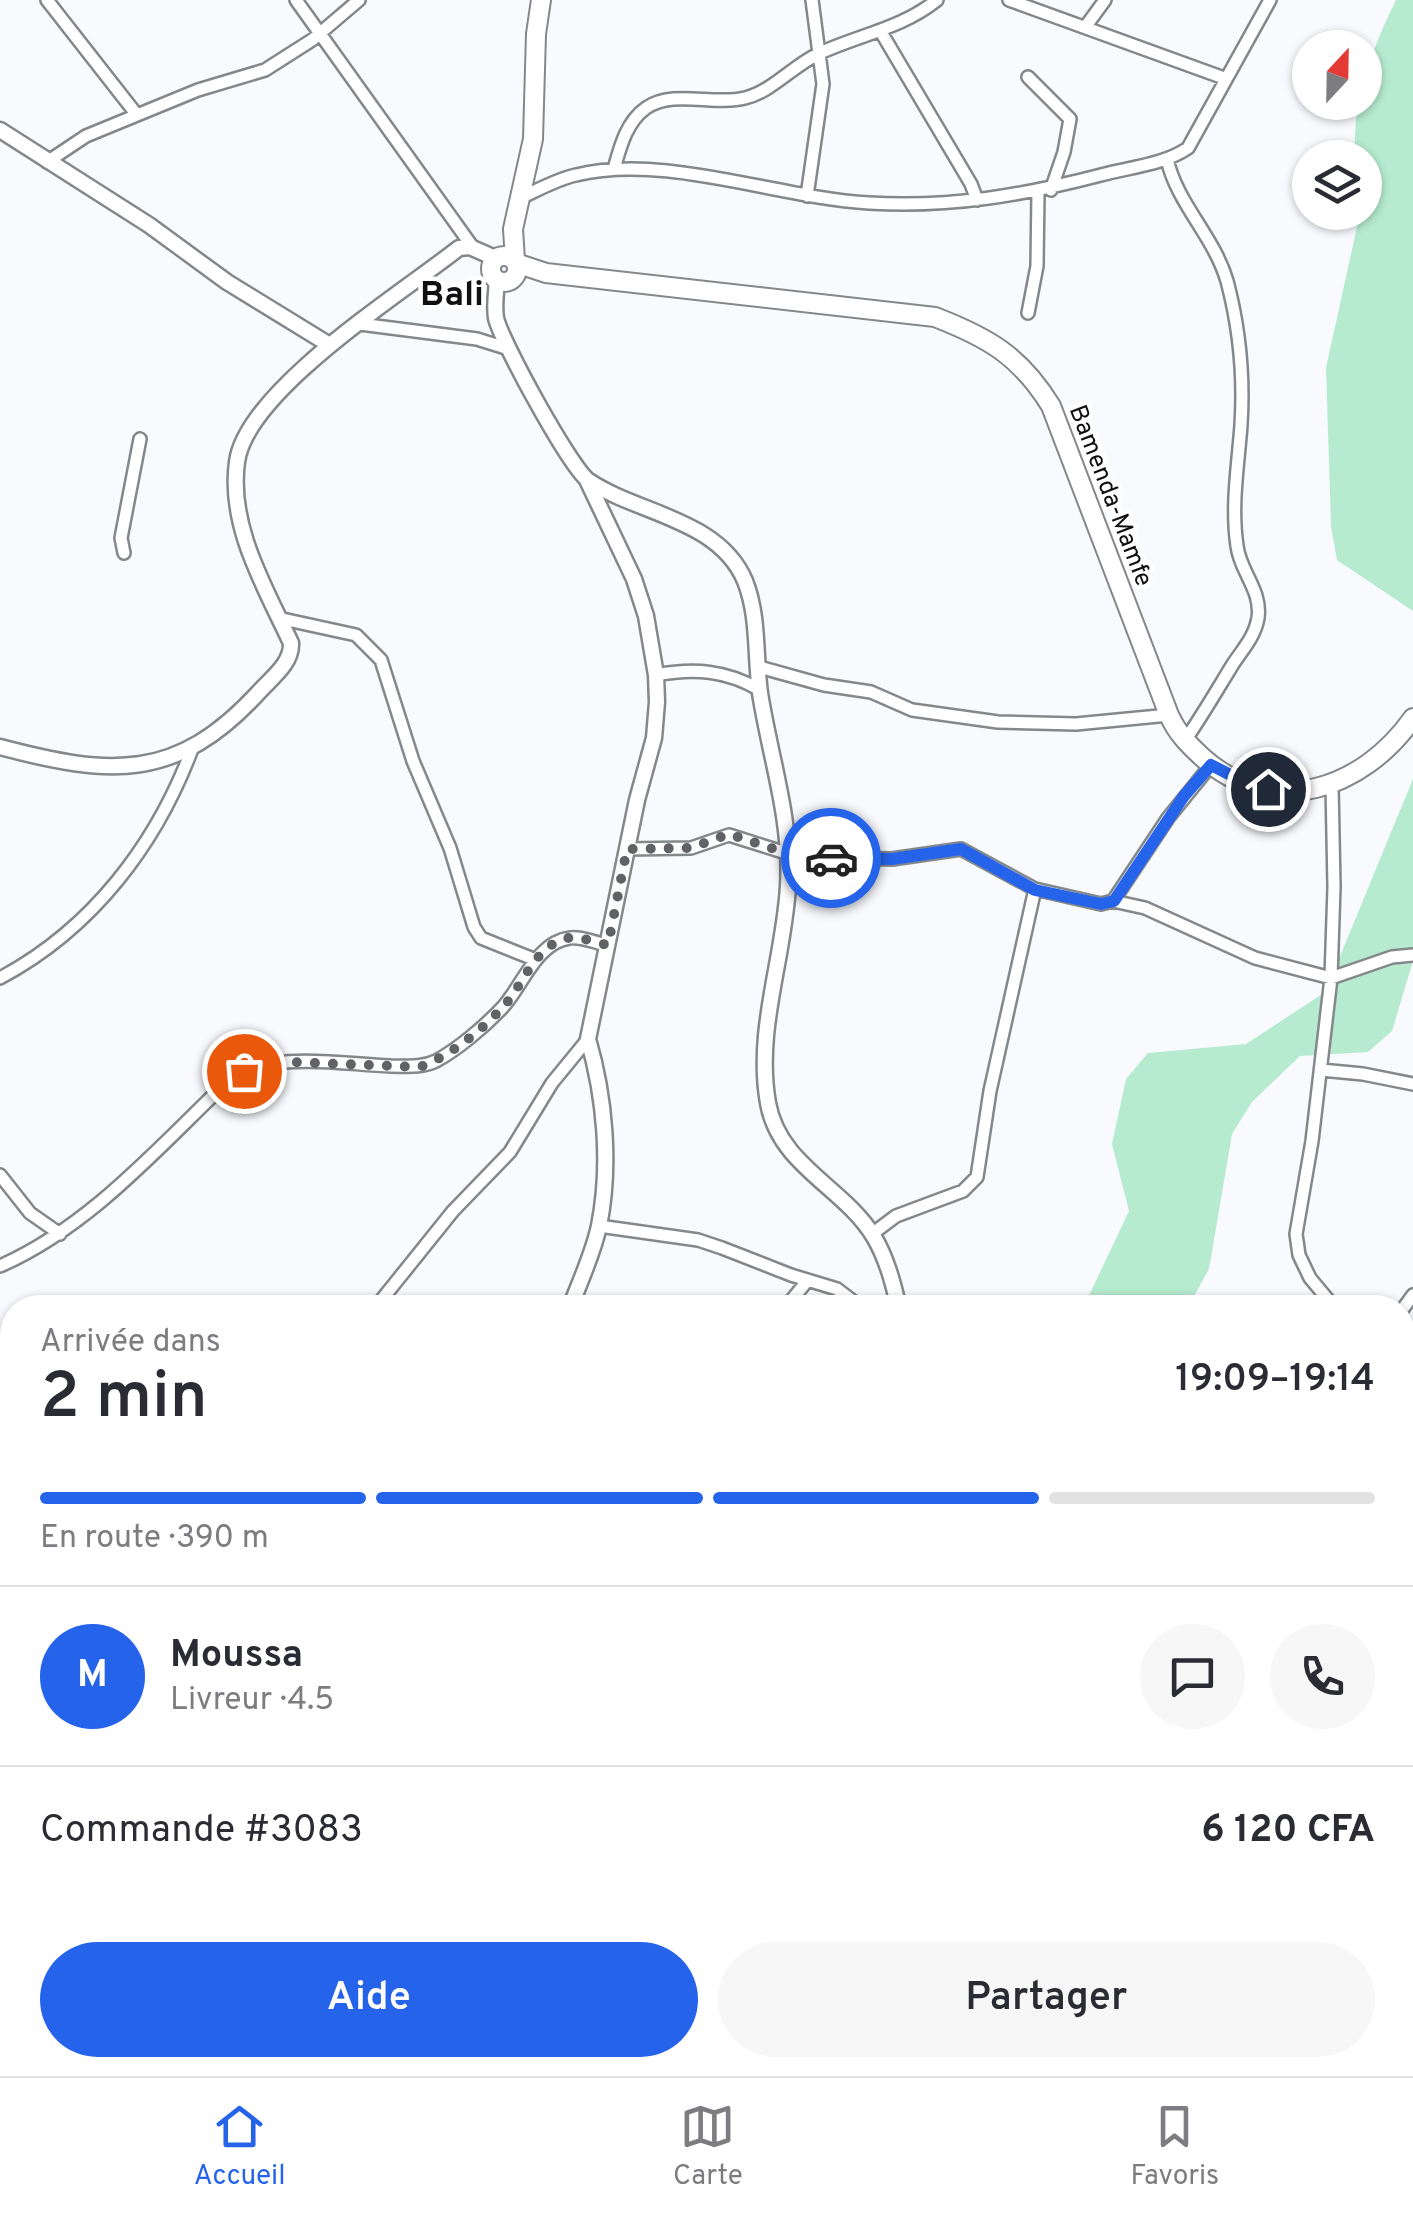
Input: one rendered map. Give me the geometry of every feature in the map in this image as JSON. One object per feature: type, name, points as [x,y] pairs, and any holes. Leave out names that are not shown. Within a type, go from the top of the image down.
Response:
[{"type":"highway","points":[[506,266],[533,139],[536,34],[541,0]]},
{"type":"highway","name":"Bamenda-Mamfe","points":[[506,266],[935,318],[978,334],[1025,368],[1051,406],[1168,715],[1184,742],[1211,765],[1248,784],[1306,790],[1332,784],[1368,766],[1413,718]]},
{"type":"street","points":[[47,0],[137,115]]},
{"type":"street","points":[[296,0],[474,249]]},
{"type":"street","points":[[48,162],[73,142],[137,115],[198,90],[258,74],[320,34],[359,0]]},
{"type":"street","points":[[807,196],[822,84],[812,0]]},
{"type":"street","points":[[614,169],[626,132],[642,110],[651,105],[666,100],[746,98],[820,53],[881,32],[937,0]]},
{"type":"street","points":[[1009,0],[1224,78]]},
{"type":"street","points":[[1086,26],[1105,0]]},
{"type":"street","points":[[520,198],[574,175],[614,169],[670,172],[807,196],[897,204],[976,200],[1044,191],[1167,159],[1191,144],[1270,0]]},
{"type":"street","points":[[881,32],[972,184],[976,200]]},
{"type":"street","points":[[1028,76],[1070,119],[1064,152],[1044,191],[1028,313]]},
{"type":"street","points":[[0,130],[149,225],[227,282],[328,344]]},
{"type":"street","points":[[1167,159],[1178,192],[1211,241],[1226,277],[1234,313],[1241,423],[1233,491],[1234,531],[1238,554],[1259,599],[1250,640],[1184,742]]},
{"type":"street","points":[[0,747],[71,764],[140,766],[192,749],[244,708],[289,658],[290,643],[254,567],[245,536],[238,496],[237,460],[242,438],[328,344],[459,248],[474,249],[506,266],[496,318],[565,450],[587,480],[634,579],[646,616],[656,675],[654,738],[588,1039],[552,1082],[510,1152],[453,1211],[385,1295]]},
{"type":"street","points":[[360,324],[477,339],[509,349]]},
{"type":"street","points":[[124,553],[120,538],[140,440]]},
{"type":"street","points":[[587,480],[679,522],[728,556],[744,579],[780,793],[788,885],[765,1039],[768,1107],[780,1138],[794,1157],[872,1234],[890,1270],[896,1295]]},
{"type":"street","points":[[278,618],[356,635],[381,660],[413,761],[450,848],[474,926],[481,938],[536,960]]},
{"type":"street","points":[[759,667],[824,685],[871,692],[912,710],[998,722],[1076,724],[1168,715]]},
{"type":"street","points":[[656,675],[689,670],[718,672],[760,690]]},
{"type":"street","points":[[0,978],[52,948],[105,896],[160,818],[192,749]]},
{"type":"street","points":[[1114,901],[1184,796],[1211,765]]},
{"type":"street","points":[[1324,1295],[1299,1254],[1296,1234],[1331,978],[1332,784]]},
{"type":"street","points":[[627,849],[691,848],[729,834],[786,853],[892,859],[961,849],[1035,890],[1101,904],[1114,901],[1145,908],[1242,954],[1331,978],[1413,955]]},
{"type":"street","points":[[872,1234],[896,1216],[963,1190],[977,1177],[990,1091],[1035,890]]},
{"type":"street","points":[[0,1266],[60,1234],[99,1203],[226,1083],[244,1071],[289,1062],[420,1067],[438,1060],[505,1005],[536,960],[552,946],[570,938],[608,945]]},
{"type":"street","points":[[575,1295],[599,1226],[605,1167],[596,1066],[588,1039]]},
{"type":"street","points":[[1321,1070],[1413,1084]]},
{"type":"street","points":[[0,1175],[30,1213],[60,1234]]},
{"type":"street","points":[[599,1226],[698,1240],[837,1288],[846,1295]]},
{"type":"street","points":[[796,1295],[808,1280]]},
{"type":"green space","points":[[1396,0],[1413,0],[1413,611],[1337,560],[1331,526],[1326,368],[1356,230],[1382,230],[1382,140],[1355,140],[1356,120],[1382,120],[1384,25]]},
{"type":"green space","points":[[1413,779],[1413,961],[1392,1031],[1368,1052],[1300,1056],[1252,1102],[1232,1134],[1209,1269],[1195,1295],[1089,1295],[1129,1211],[1112,1144],[1126,1079],[1148,1053],[1246,1044],[1330,989],[1331,978]]},
{"type":"way so far","points":[[244,1071],[289,1062],[420,1067],[438,1060],[488,1022],[505,1005],[536,960],[552,946],[570,938],[608,945],[627,849],[691,848],[729,834],[786,853],[831,858]]},
{"type":"district","name":"Bali","points":[[452,293]]},
{"type":"route","points":[[831,858],[892,859],[961,849],[1035,890],[1101,904],[1114,901],[1184,796],[1211,765],[1248,784],[1268,789]]}]
